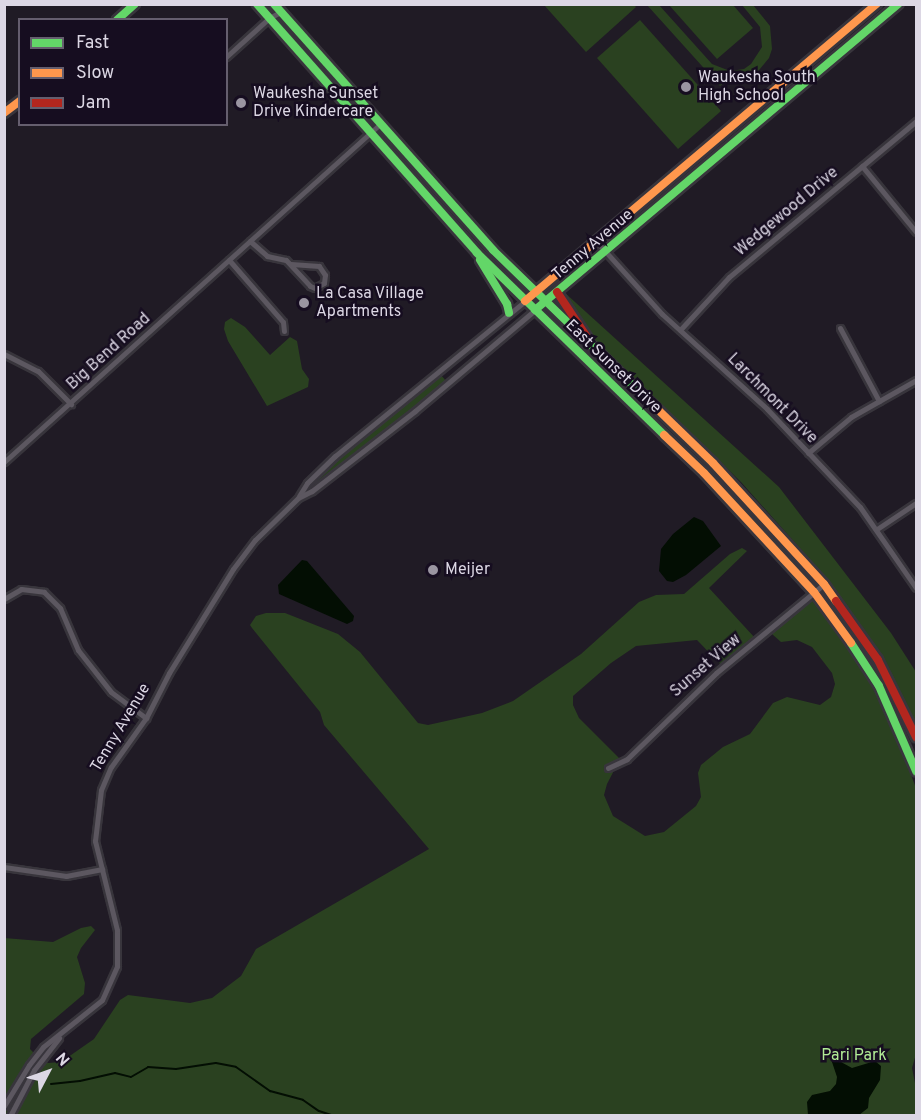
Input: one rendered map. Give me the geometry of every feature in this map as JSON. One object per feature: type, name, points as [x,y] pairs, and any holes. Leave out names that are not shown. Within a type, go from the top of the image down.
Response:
[{"type":"main road","points":[[123,18],[135,4]]},
{"type":"main road","name":"East Sunset Drive","points":[[257,4],[477,253],[704,473],[814,592],[840,625],[879,686],[916,771]]},
{"type":"main road","name":"East Sunset Drive","points":[[274,4],[478,235],[713,463],[824,584],[878,660],[916,737]]},
{"type":"main road","name":"Tenny Avenue","points":[[525,301],[877,4]]},
{"type":"main road","name":"Tenny Avenue","points":[[535,310],[898,4]]},
{"type":"main road","points":[[4,113],[18,102]]},
{"type":"main road","points":[[477,253],[507,304],[509,314]]},
{"type":"main road","points":[[557,292],[592,346]]},
{"type":"main road","points":[[704,473],[713,463]]},
{"type":"street","points":[[228,55],[269,18],[281,12]]},
{"type":"street","name":"Wedgewood Drive","points":[[680,330],[729,278],[916,121]]},
{"type":"street","name":"Big Bend Road","points":[[4,462],[380,124]]},
{"type":"street","points":[[862,166],[916,232]]},
{"type":"street","points":[[250,241],[267,256],[283,258],[310,286],[315,288],[324,284],[325,275],[319,266],[291,264]]},
{"type":"street","name":"Larchmont Drive","points":[[596,241],[646,297],[767,409],[808,453],[877,529],[916,588]]},
{"type":"street","points":[[229,260],[283,322],[284,331]]},
{"type":"street","points":[[566,266],[575,276]]},
{"type":"street","name":"Tenny Avenue","points":[[4,1106],[43,1047],[102,1000],[117,966],[117,930],[95,841],[101,790],[111,767],[146,718],[169,673],[238,562],[267,527],[298,498],[307,483],[320,469],[525,301]]},
{"type":"street","name":"Tenny Avenue","points":[[298,498],[312,491],[378,439],[535,310]]},
{"type":"street","points":[[840,328],[879,400]]},
{"type":"street","points":[[4,354],[38,371],[71,404]]},
{"type":"street","points":[[439,373],[448,383]]},
{"type":"street","points":[[808,453],[840,424],[916,380]]},
{"type":"street","points":[[369,428],[378,439]]},
{"type":"street","points":[[877,529],[916,503]]},
{"type":"street","name":"Sunset View","points":[[608,768],[627,759],[716,673],[824,584]]},
{"type":"street","points":[[4,599],[21,589],[44,592],[60,608],[78,650],[111,692],[146,718]]},
{"type":"street","points":[[4,867],[66,876],[102,869]]},
{"type":"street","name":"Tenny Avenue","points":[[10,1116],[34,1071],[66,1030]]},
{"type":"green space","points":[[544,5],[634,5],[636,7],[586,52]]},
{"type":"green space","points":[[647,5],[659,5],[712,64],[730,71],[744,69],[751,64],[762,47],[760,27],[742,5],[753,5],[770,26],[772,49],[769,58],[755,75],[741,80],[726,81],[720,86]]},
{"type":"green space","points":[[669,5],[733,5],[753,28],[717,59]]},
{"type":"green space","points":[[640,20],[721,111],[678,149],[597,58]]},
{"type":"green space","points":[[564,292],[779,487],[891,633],[916,672],[916,724],[879,651],[821,572],[741,482],[592,338],[562,295]]},
{"type":"green space","points":[[231,318],[245,327],[270,355],[290,337],[297,341],[302,369],[309,379],[308,387],[267,406],[228,341],[224,329],[225,322]]},
{"type":"green space","points":[[439,373],[448,383],[313,493],[298,498],[307,483]]},
{"type":"green space","name":"Pari Park","points":[[742,548],[747,551],[709,588],[755,638],[722,666],[697,640],[636,646],[611,663],[573,696],[573,705],[579,718],[620,759],[604,795],[613,816],[645,836],[664,832],[696,806],[701,797],[698,773],[701,765],[723,747],[750,734],[773,703],[787,697],[820,705],[831,697],[835,684],[832,673],[812,647],[797,640],[781,642],[772,634],[772,629],[813,600],[819,605],[859,663],[889,718],[916,788],[916,1054],[912,1068],[916,1088],[916,1115],[5,1115],[4,938],[53,942],[81,928],[91,926],[95,930],[77,957],[85,983],[84,994],[31,1039],[30,1049],[39,1058],[48,1063],[61,1062],[94,1039],[120,1000],[128,995],[190,1003],[212,998],[241,976],[256,949],[429,849],[324,725],[320,712],[250,625],[256,616],[266,613],[285,613],[338,634],[360,652],[418,723],[428,725],[482,713],[513,701],[581,654],[639,602],[656,595],[684,594],[730,554]]},
{"type":"shaded area","points":[[694,517],[703,521],[721,546],[686,575],[673,582],[667,581],[659,571],[661,549],[673,534]]},
{"type":"shaded area","points":[[302,560],[307,561],[354,616],[353,621],[347,624],[279,594],[278,585]]},
{"type":"shaded area","points":[[830,1056],[852,1068],[875,1061],[881,1066],[880,1080],[869,1098],[868,1108],[859,1115],[808,1115],[807,1102],[812,1095],[830,1091],[836,1084],[837,1077]]},
{"type":"waterway","points":[[51,1084],[80,1081],[115,1073],[131,1077],[148,1067],[176,1069],[216,1063],[236,1067],[270,1091],[303,1100],[319,1111],[334,1116]]},
{"type":"traffic: fast","points":[[119,18],[135,4]]},
{"type":"traffic: fast","points":[[257,4],[477,253],[664,435]]},
{"type":"traffic: fast","points":[[274,4],[493,250],[653,405]]},
{"type":"traffic: fast","points":[[535,310],[898,4]]},
{"type":"traffic: fast","points":[[480,260],[507,304],[509,313]]},
{"type":"traffic: fast","points":[[851,643],[879,686],[916,771]]},
{"type":"traffic: slow","points":[[525,301],[877,4]]},
{"type":"traffic: slow","points":[[4,113],[18,102]]},
{"type":"traffic: slow","points":[[653,405],[713,463],[824,584],[836,601]]},
{"type":"traffic: slow","points":[[664,435],[704,473],[814,592],[851,643]]},
{"type":"traffic: jam","points":[[557,292],[587,337]]},
{"type":"traffic: jam","points":[[836,601],[878,660],[916,737]]},
{"type":"place","name":"Waukesha South High School","points":[[686,87]]},
{"type":"place","name":"Waukesha Sunset Drive Kindercare","points":[[241,103]]},
{"type":"place","name":"La Casa Village Apartments","points":[[304,303]]},
{"type":"place","name":"Meijer","points":[[433,570]]}]
